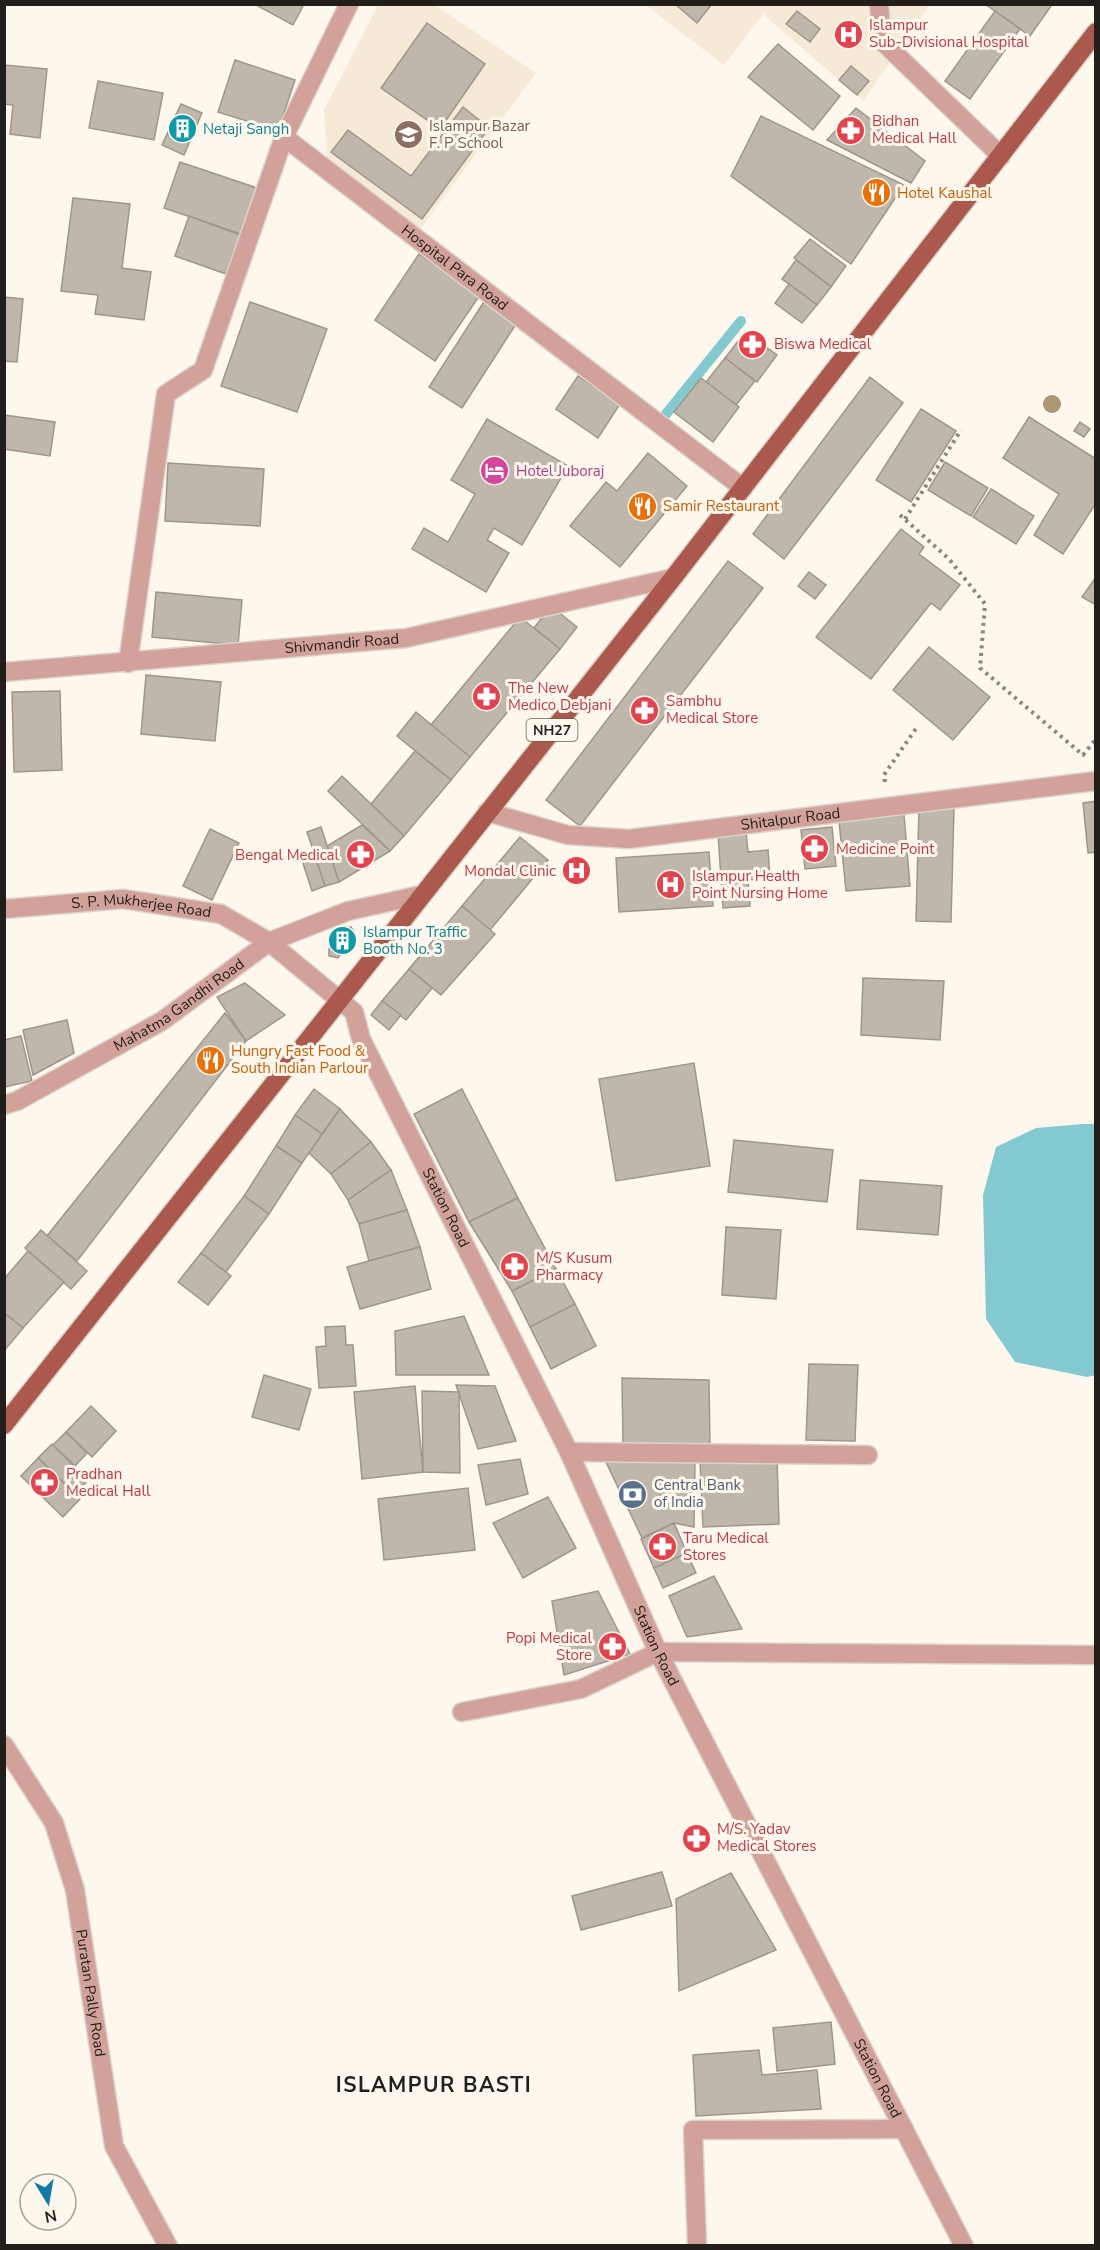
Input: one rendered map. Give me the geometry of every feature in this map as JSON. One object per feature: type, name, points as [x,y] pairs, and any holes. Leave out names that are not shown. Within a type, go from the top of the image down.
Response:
[{"type":"main road","name":"NH27","points":[[4,1425],[673,578],[1002,156],[1095,32]]},
{"type":"street","points":[[128,663],[166,394],[203,370],[284,137],[349,4]]},
{"type":"street","points":[[879,4],[882,41],[1002,156]]},
{"type":"street","name":"Hospital Para Road","points":[[284,137],[743,488]]},
{"type":"street","name":"Shivmandir Road","points":[[4,672],[406,638],[673,578]]},
{"type":"street","name":"Shitalpur Road","points":[[487,812],[568,835],[629,839],[1095,781]]},
{"type":"street","name":"Mahatma Gandhi Road","points":[[4,1105],[17,1101],[162,1021],[269,942],[348,911],[421,895]]},
{"type":"street","name":"S. P. Mukherjee Road","points":[[4,909],[123,898],[221,914],[269,942]]},
{"type":"street","points":[[269,942],[340,1000]]},
{"type":"street","name":"Station Road","points":[[340,1000],[354,1012],[361,1039],[569,1452],[658,1652],[964,2246]]},
{"type":"street","points":[[569,1452],[868,1455]]},
{"type":"street","points":[[462,1712],[581,1689],[658,1652],[1095,1655]]},
{"type":"street","name":"Puratan Pally Road","points":[[4,1745],[54,1823],[75,1890],[114,2146],[168,2246]]},
{"type":"street","points":[[697,2246],[693,2130],[904,2129]]},
{"type":"path","points":[[905,519],[961,430]]},
{"type":"path","points":[[900,515],[949,559],[985,604],[980,668],[1083,755],[1095,739]]},
{"type":"path","points":[[889,807],[884,775],[917,727]]},
{"type":"shaded area","name":"Islampur Bazar F. P School","points":[[378,5],[435,5],[536,73],[419,231],[327,159],[324,110]]},
{"type":"shaded area","name":"Islampur Sub-Divisional Hospital","points":[[645,5],[930,5],[863,101],[763,14],[724,65]]},
{"type":"water","points":[[1096,1124],[1096,1375],[1087,1377],[1015,1362],[986,1319],[983,1195],[996,1147],[1036,1128]]},
{"type":"building","points":[[254,4],[304,4],[293,25]]},
{"type":"building","points":[[675,4],[712,4],[697,23]]},
{"type":"building","points":[[985,4],[1049,4],[1051,6],[1030,36]]},
{"type":"building","points":[[797,11],[820,29],[810,42],[786,24]]},
{"type":"building","points":[[995,11],[1020,29],[970,99],[945,81]]},
{"type":"building","points":[[427,23],[485,64],[440,129],[381,88]]},
{"type":"building","points":[[778,44],[840,96],[813,130],[748,77]]},
{"type":"building","points":[[235,60],[295,80],[278,131],[218,112]]},
{"type":"building","points":[[4,65],[47,69],[40,138],[10,134],[13,105],[4,104]]},
{"type":"building","points":[[851,66],[869,81],[857,95],[839,80]]},
{"type":"building","points":[[98,81],[163,93],[154,140],[89,128]]},
{"type":"building","name":"Netaji Sangh","points":[[181,104],[202,113],[184,155],[162,145]]},
{"type":"building","points":[[463,107],[489,128],[422,219],[331,152],[348,130],[411,176]]},
{"type":"building","points":[[856,108],[925,161],[911,183],[827,140]]},
{"type":"building","points":[[761,116],[904,185],[851,264],[731,176]]},
{"type":"building","points":[[180,162],[260,189],[244,235],[164,208]]},
{"type":"building","points":[[73,198],[130,204],[122,268],[151,272],[144,320],[95,314],[98,295],[61,291]]},
{"type":"building","points":[[189,216],[240,235],[226,274],[175,256]]},
{"type":"building","points":[[810,239],[846,266],[831,287],[794,258]]},
{"type":"building","points":[[419,254],[480,295],[435,361],[375,320]]},
{"type":"building","points":[[796,260],[831,287],[817,305],[782,279]]},
{"type":"building","points":[[789,284],[817,305],[802,323],[775,303]]},
{"type":"building","points":[[4,297],[23,299],[17,362],[4,361]]},
{"type":"building","points":[[485,300],[518,321],[462,408],[429,387]]},
{"type":"building","points":[[250,302],[327,329],[297,412],[221,386]]},
{"type":"building","points":[[745,332],[777,355],[757,382],[725,358]]},
{"type":"building","points":[[725,358],[755,381],[736,405],[706,382]]},
{"type":"building","points":[[578,376],[620,404],[598,438],[556,409]]},
{"type":"building","points":[[870,377],[903,403],[784,559],[753,534]]},
{"type":"building","points":[[701,378],[739,407],[713,442],[674,412]]},
{"type":"building","points":[[921,409],[956,431],[911,502],[876,480]]},
{"type":"building","points":[[4,415],[55,422],[50,456],[4,449]]},
{"type":"building","points":[[1029,417],[1096,459],[1096,503],[1063,554],[1034,535],[1059,494],[1003,458]]},
{"type":"building","points":[[487,419],[568,466],[522,545],[494,528],[487,540],[509,553],[486,592],[412,549],[424,528],[448,542],[475,494],[451,480]]},
{"type":"building","points":[[1080,422],[1090,429],[1084,437],[1074,431]]},
{"type":"building","points":[[648,453],[687,486],[620,567],[570,526],[606,482],[617,491]]},
{"type":"building","points":[[945,462],[988,488],[971,516],[928,490]]},
{"type":"building","points":[[168,463],[264,469],[260,526],[165,521]]},
{"type":"building","points":[[991,489],[1034,516],[1016,544],[973,517]]},
{"type":"building","points":[[901,529],[924,547],[919,554],[960,585],[940,610],[931,603],[871,679],[816,637]]},
{"type":"building","points":[[728,561],[763,588],[580,826],[546,800]]},
{"type":"building","points":[[809,572],[826,585],[815,599],[798,586]]},
{"type":"building","points":[[1096,577],[1096,605],[1082,597]]},
{"type":"building","points":[[156,592],[242,600],[238,645],[152,637]]},
{"type":"building","points":[[551,606],[577,627],[560,649],[534,628]]},
{"type":"building","points":[[520,617],[560,649],[470,757],[431,725]]},
{"type":"building","points":[[929,647],[990,697],[953,740],[893,690]]},
{"type":"building","points":[[146,675],[221,682],[215,741],[141,734]]},
{"type":"building","points":[[60,691],[62,770],[14,772],[12,692]]},
{"type":"building","points":[[416,712],[470,757],[451,780],[397,736]]},
{"type":"building","points":[[415,751],[451,780],[404,836],[371,804]]},
{"type":"building","points":[[342,776],[404,836],[390,851],[328,791]]},
{"type":"building","points":[[1096,801],[1096,852],[1088,853],[1083,803]]},
{"type":"building","points":[[919,807],[954,807],[951,922],[916,921]]},
{"type":"building","points":[[904,815],[910,886],[846,891],[839,821]]},
{"type":"building","points":[[362,825],[390,851],[339,882],[327,846]]},
{"type":"building","points":[[321,827],[339,882],[325,886],[307,832]]},
{"type":"building","points":[[832,827],[836,866],[805,869],[801,830]]},
{"type":"building","points":[[210,829],[239,843],[212,900],[183,886]]},
{"type":"building","points":[[746,832],[748,852],[768,850],[770,878],[748,880],[750,906],[723,908],[718,833]]},
{"type":"building","points":[[520,837],[548,860],[490,930],[462,906]]},
{"type":"building","points":[[313,851],[325,886],[312,891],[300,854]]},
{"type":"building","points":[[709,852],[713,906],[619,912],[616,858]]},
{"type":"building","points":[[462,906],[495,934],[441,995],[409,969]]},
{"type":"building","name":"Islampur Traffic Booth No. 3","points":[[351,927],[355,934],[338,958],[329,956],[329,949],[344,928]]},
{"type":"building","points":[[409,969],[432,988],[406,1020],[382,1001]]},
{"type":"building","points":[[863,978],[944,981],[940,1040],[861,1035]]},
{"type":"building","points":[[245,983],[285,1015],[246,1041],[217,997]]},
{"type":"building","points":[[382,1001],[401,1015],[389,1030],[371,1015]]},
{"type":"building","points":[[225,1013],[246,1041],[77,1261],[47,1236]]},
{"type":"building","points":[[67,1020],[74,1053],[33,1075],[23,1030]]},
{"type":"building","points":[[21,1036],[32,1081],[4,1087],[4,1040]]},
{"type":"building","points":[[694,1063],[710,1166],[616,1181],[599,1079]]},
{"type":"building","points":[[314,1089],[340,1109],[322,1134],[295,1115]]},
{"type":"building","points":[[462,1089],[518,1198],[469,1222],[414,1114]]},
{"type":"building","points":[[340,1109],[371,1142],[331,1174],[309,1153]]},
{"type":"building","points":[[295,1115],[322,1134],[302,1163],[276,1146]]},
{"type":"building","points":[[734,1140],[833,1150],[827,1202],[728,1192]]},
{"type":"building","points":[[371,1142],[391,1170],[348,1200],[331,1174]]},
{"type":"building","points":[[276,1146],[302,1163],[269,1214],[244,1196]]},
{"type":"building","points":[[391,1170],[407,1210],[359,1224],[348,1200]]},
{"type":"building","points":[[860,1180],[942,1186],[938,1235],[857,1229]]},
{"type":"building","points":[[244,1196],[269,1214],[226,1272],[201,1253]]},
{"type":"building","points":[[518,1198],[556,1269],[512,1291],[469,1222]]},
{"type":"building","points":[[407,1210],[420,1247],[369,1261],[359,1224]]},
{"type":"building","points":[[726,1227],[781,1230],[776,1299],[722,1295]]},
{"type":"building","points":[[41,1230],[87,1271],[71,1289],[25,1248]]},
{"type":"building","points":[[420,1247],[431,1289],[360,1309],[347,1267]]},
{"type":"building","points":[[28,1251],[64,1282],[23,1328],[4,1313],[4,1279]]},
{"type":"building","points":[[201,1253],[231,1276],[208,1305],[178,1282]]},
{"type":"building","points":[[556,1269],[575,1304],[530,1327],[512,1291]]},
{"type":"building","points":[[575,1304],[596,1346],[551,1369],[530,1327]]},
{"type":"building","points":[[4,1313],[23,1328],[4,1351]]},
{"type":"building","points":[[464,1316],[489,1375],[396,1375],[395,1331]]},
{"type":"building","points":[[345,1326],[346,1345],[353,1345],[356,1386],[319,1388],[316,1347],[326,1346],[325,1327]]},
{"type":"building","points":[[809,1364],[858,1365],[855,1441],[806,1440]]},
{"type":"building","points":[[264,1375],[311,1389],[299,1430],[252,1417]]},
{"type":"building","points":[[622,1378],[709,1380],[710,1446],[623,1444]]},
{"type":"building","points":[[456,1385],[495,1386],[516,1441],[478,1449]]},
{"type":"building","points":[[415,1386],[423,1472],[362,1479],[354,1392]]},
{"type":"building","points":[[422,1391],[459,1392],[460,1473],[423,1472]]},
{"type":"building","points":[[91,1406],[116,1431],[92,1457],[66,1432]]},
{"type":"building","points":[[66,1432],[87,1453],[75,1466],[53,1445]]},
{"type":"building","points":[[52,1444],[88,1480],[75,1494],[38,1458]]},
{"type":"building","points":[[656,1455],[695,1459],[694,1527],[674,1523],[642,1538],[606,1462]]},
{"type":"building","points":[[777,1456],[779,1524],[703,1527],[700,1460]]},
{"type":"building","points":[[38,1458],[80,1499],[63,1517],[21,1476]]},
{"type":"building","points":[[520,1459],[528,1494],[486,1505],[478,1465]]},
{"type":"building","points":[[468,1488],[475,1550],[384,1560],[378,1499]]},
{"type":"building","points":[[548,1497],[576,1548],[523,1578],[493,1523]]},
{"type":"building","points":[[674,1523],[687,1553],[654,1568],[641,1539]]},
{"type":"building","points":[[687,1553],[696,1573],[663,1588],[654,1568]]},
{"type":"building","points":[[714,1576],[742,1629],[687,1637],[669,1596]]},
{"type":"building","points":[[598,1591],[630,1654],[564,1675],[552,1601]]},
{"type":"building","points":[[662,1872],[672,1906],[581,1930],[572,1896]]},
{"type":"building","points":[[731,1873],[776,1950],[679,1991],[676,1899]]},
{"type":"building","points":[[831,2022],[835,2064],[777,2071],[773,2028]]},
{"type":"building","points":[[759,2050],[762,2075],[817,2070],[821,2109],[696,2116],[693,2055]]},
{"type":"waterway","points":[[666,414],[741,321]]},
{"type":"place","name":"Islampur Sub-Divisional Hospital","points":[[848,34]]},
{"type":"place","name":"Netaji Sangh","points":[[182,129]]},
{"type":"place","name":"Bidhan Medical Hall","points":[[851,130]]},
{"type":"place","name":"Islampur Bazar F. P School","points":[[408,135]]},
{"type":"place","name":"Hotel Kaushal","points":[[876,193]]},
{"type":"place","name":"Biswa Medical","points":[[753,344]]},
{"type":"place","name":"Hotel Juboraj","points":[[495,471]]},
{"type":"place","name":"Samir Restaurant","points":[[642,506]]},
{"type":"place","name":"The New Medico Debjani","points":[[487,697]]},
{"type":"place","name":"Sambhu Medical Store","points":[[645,710]]},
{"type":"place","name":"Medicine Point","points":[[815,849]]},
{"type":"place","name":"Bengal Medical","points":[[360,855]]},
{"type":"place","name":"Mondal Clinic","points":[[577,871]]},
{"type":"place","name":"Islampur Health Point Nursing Home","points":[[671,885]]},
{"type":"place","name":"Islampur Traffic Booth No. 3","points":[[342,941]]},
{"type":"place","name":"Hungry Fast Food & South Indian Parlour","points":[[210,1060]]},
{"type":"place","name":"M/S Kusum Pharmacy","points":[[515,1267]]},
{"type":"place","name":"Pradhan Medical Hall","points":[[45,1483]]},
{"type":"place","name":"Central Bank of India","points":[[633,1494]]},
{"type":"place","name":"Taru Medical Stores","points":[[662,1547]]},
{"type":"place","name":"Popi Medical Store","points":[[613,1647]]},
{"type":"place","name":"M/S. Yadav Medical Stores","points":[[696,1838]]},
{"type":"district","name":"ISLAMPUR BASTI","points":[[434,2085]]}]
